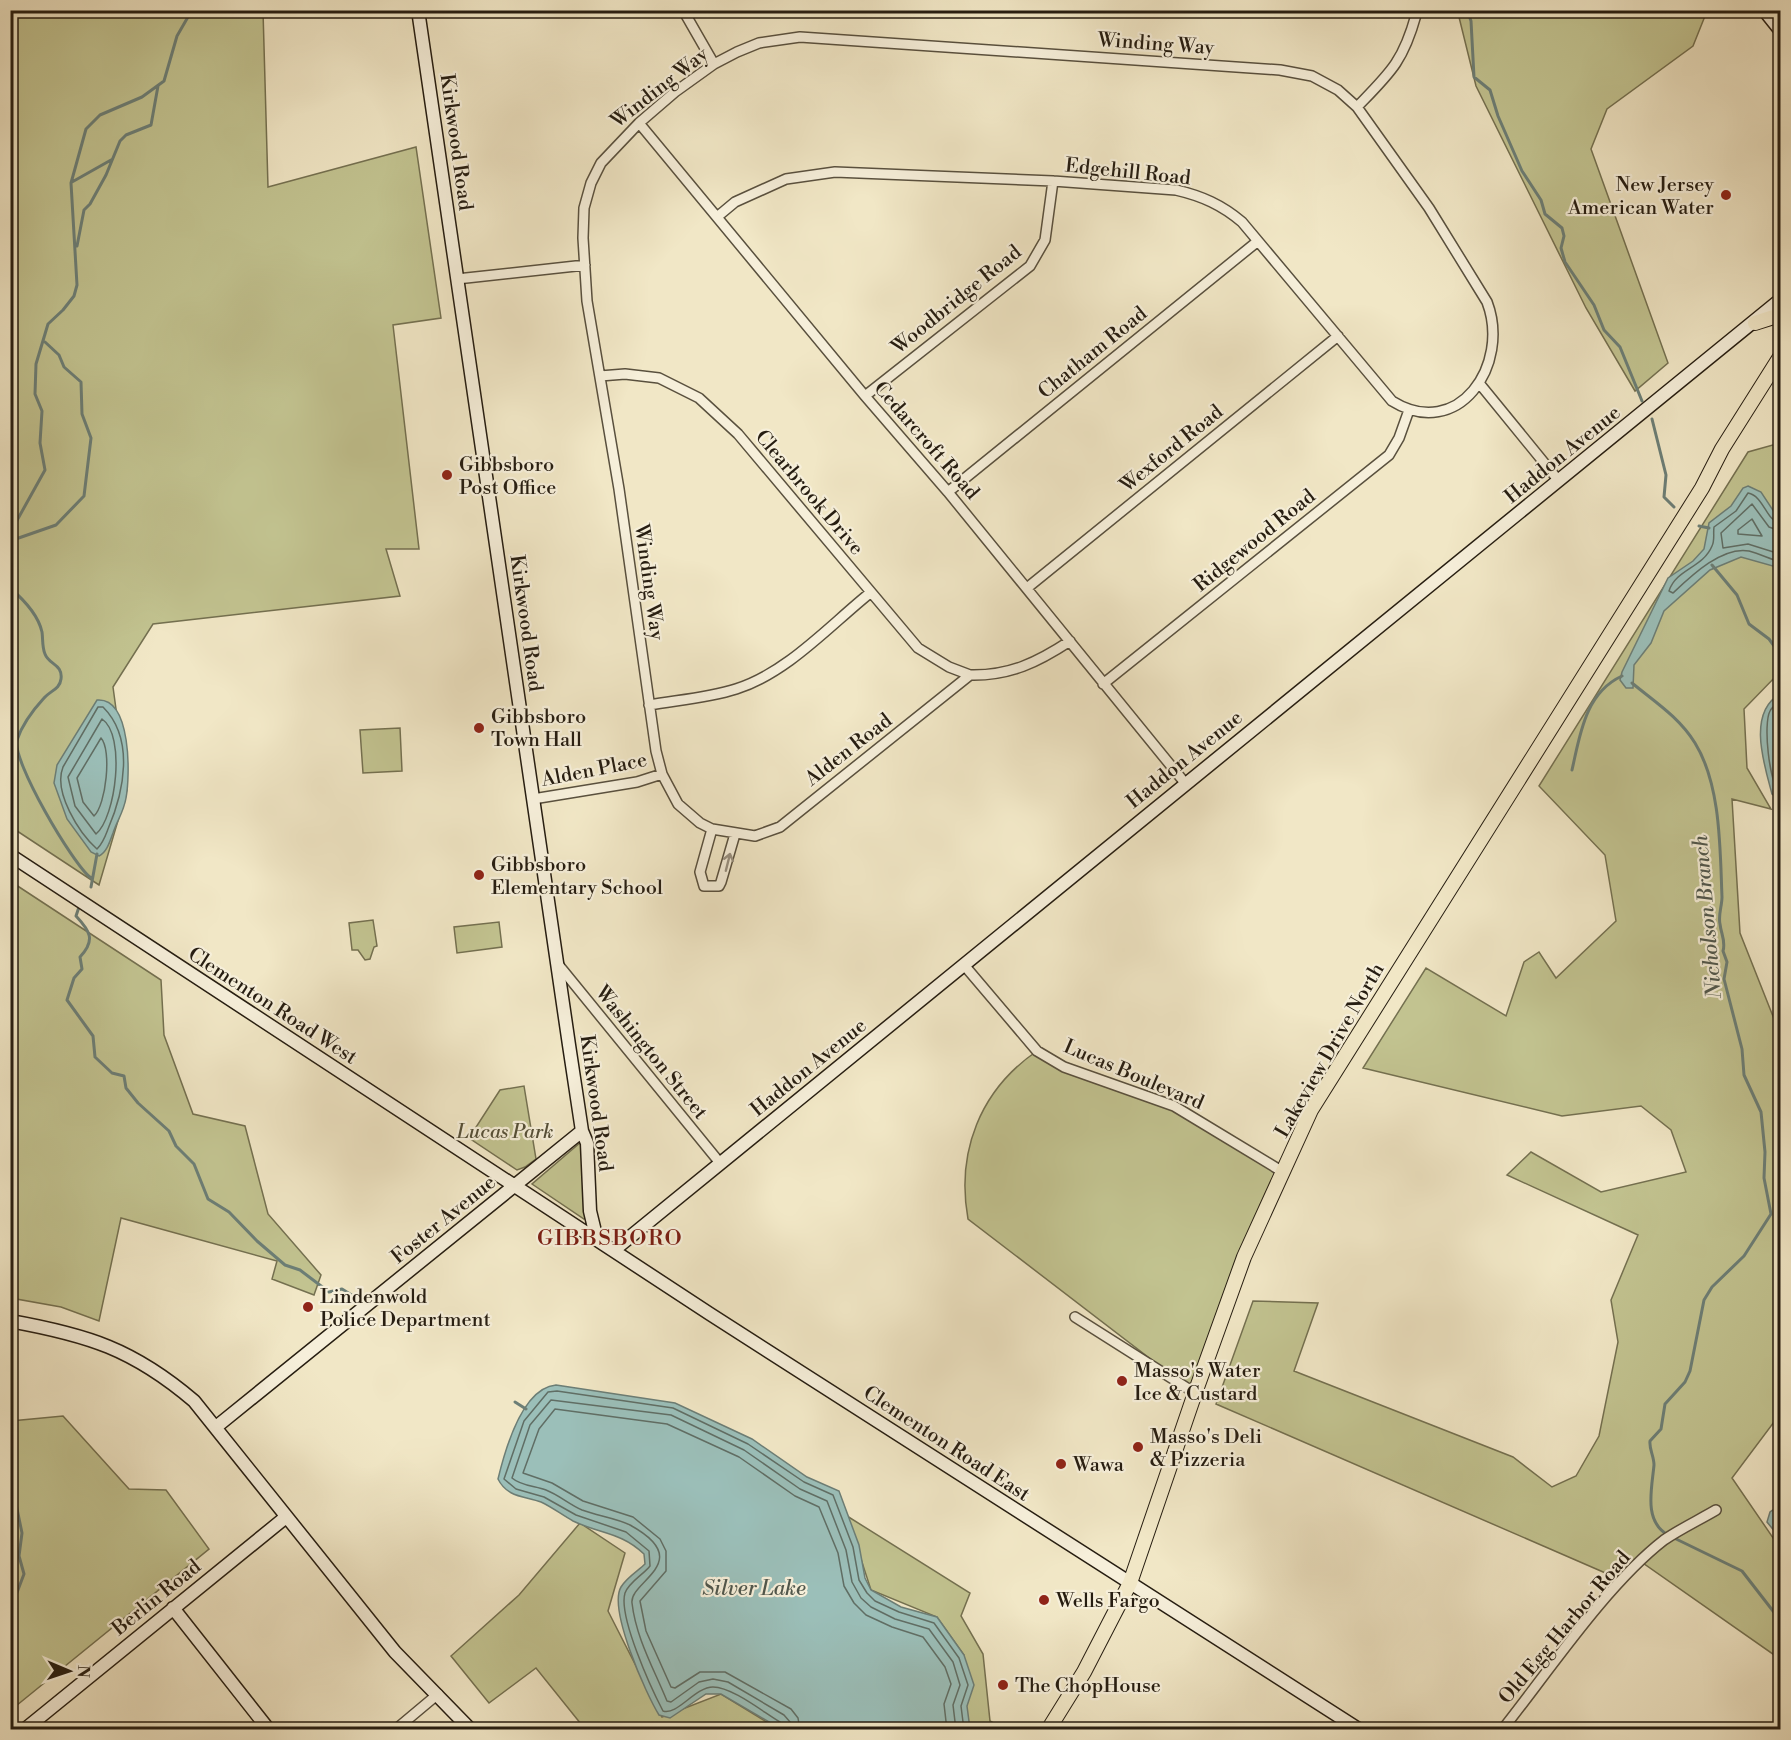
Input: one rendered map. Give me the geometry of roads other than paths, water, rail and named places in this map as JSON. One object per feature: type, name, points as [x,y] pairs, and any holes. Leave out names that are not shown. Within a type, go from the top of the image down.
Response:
[{"type":"main road","points":[[1755,323],[1780,315]]},
{"type":"main road","name":"Lakeview Drive North","points":[[1048,1730],[1084,1672],[1130,1583],[1244,1257],[1311,1110],[1646,577],[1780,357]]},
{"type":"street","name":"Kirkwood Road","points":[[418,10],[582,1131],[587,1143],[590,1211],[597,1240]]},
{"type":"street","points":[[683,10],[714,64]]},
{"type":"street","points":[[1764,10],[1780,30]]},
{"type":"street","points":[[1357,107],[1399,61],[1408,44],[1416,15]]},
{"type":"street","name":"Winding Way","points":[[662,774],[649,705],[619,489],[587,301],[584,208],[591,183],[601,163],[639,123],[714,64],[737,52],[778,39],[839,39],[1290,72],[1312,76],[1338,90],[1357,107],[1429,208],[1487,302],[1495,336],[1490,365],[1479,383]]},
{"type":"street","name":"Cedarcroft Road","points":[[639,123],[865,396],[948,492],[1185,783]]},
{"type":"street","name":"Edgehill Road","points":[[717,217],[735,202],[776,184],[811,174],[869,172],[1053,181],[1176,190],[1193,194],[1224,207],[1242,222],[1392,401],[1409,410]]},
{"type":"street","name":"Woodbridge Road","points":[[865,396],[1030,266],[1045,240],[1053,181]]},
{"type":"street","name":"Chatham Road","points":[[948,492],[1258,241]]},
{"type":"street","points":[[457,279],[585,265]]},
{"type":"street","name":"Haddon Avenue","points":[[614,1250],[1185,783],[1755,323],[1780,300]]},
{"type":"street","name":"Wexford Road","points":[[1027,588],[1338,336]]},
{"type":"street","name":"Clearbrook Drive","points":[[600,376],[625,374],[659,378],[699,398],[738,434],[918,648],[949,667],[970,675]]},
{"type":"street","points":[[1409,410],[1432,411],[1449,408],[1470,394],[1479,383],[1559,481]]},
{"type":"street","name":"Ridgewood Road","points":[[1103,684],[1389,455],[1399,438],[1409,410]]},
{"type":"street","points":[[649,705],[737,689],[770,674],[870,593]]},
{"type":"street","points":[[970,675],[999,674],[1028,666],[1070,641]]},
{"type":"street","name":"Alden Road","points":[[662,774],[678,804],[688,815],[712,828],[755,836],[780,827],[970,675]]},
{"type":"street","name":"Alden Place","points":[[533,799],[638,782],[662,774]]},
{"type":"street","points":[[712,828],[700,872],[704,886],[719,886],[735,834]]},
{"type":"street","name":"Clementon Road West","points":[[10,855],[515,1185]]},
{"type":"street","name":"Washington Street","points":[[557,963],[720,1163]]},
{"type":"street","name":"Lucas Boulevard","points":[[964,965],[1036,1051],[1064,1067],[1174,1106],[1283,1172]]},
{"type":"street","name":"Foster Avenue","points":[[216,1427],[582,1131]]},
{"type":"street","name":"Clementon Road East","points":[[515,1185],[1360,1730]]},
{"type":"street","points":[[1075,1317],[1195,1393]]},
{"type":"street","points":[[10,1321],[88,1337],[120,1350],[164,1376],[194,1401],[395,1652],[471,1730]]},
{"type":"street","name":"Old Egg Harbor Road","points":[[1502,1730],[1597,1610],[1631,1572],[1664,1540],[1716,1510]]},
{"type":"street","name":"Berlin Road","points":[[24,1730],[286,1517]]},
{"type":"street","points":[[173,1608],[269,1730]]},
{"type":"street","points":[[395,1730],[438,1694]]},
{"type":"water","points":[[1748,486],[1761,492],[1780,521],[1780,568],[1741,557],[1710,570],[1664,611],[1651,643],[1634,665],[1633,688],[1626,688],[1620,680],[1622,672],[1668,578],[1693,561],[1704,549],[1709,523],[1731,506],[1743,488]]},
{"type":"water","points":[[1780,694],[1780,800],[1772,794],[1765,768],[1761,726],[1764,713],[1770,703]]},
{"type":"water","points":[[97,700],[108,702],[117,711],[123,724],[128,757],[124,807],[108,846],[99,856],[91,852],[67,819],[54,783],[57,765]]},
{"type":"water","name":"Silver Lake","points":[[556,1385],[675,1403],[752,1439],[807,1477],[839,1491],[859,1545],[865,1578],[871,1590],[901,1607],[937,1617],[964,1655],[974,1685],[967,1706],[970,1729],[781,1729],[721,1694],[706,1694],[670,1718],[659,1715],[630,1651],[618,1598],[621,1587],[645,1564],[644,1554],[619,1537],[573,1521],[541,1502],[511,1493],[498,1479],[510,1437],[525,1408],[544,1389]]},
{"type":"water","points":[[1780,1505],[1780,1538],[1767,1522],[1770,1512]]},
{"type":"waterway","points":[[10,533],[45,470],[40,443],[42,411],[35,394],[36,364],[48,324],[74,296],[77,285],[71,183],[86,129],[100,115],[142,97],[164,81],[177,36],[192,10]]},
{"type":"waterway","name":"Nicholson Branch","points":[[1467,10],[1471,21],[1474,77],[1490,90],[1498,116],[1522,171],[1541,200],[1545,214],[1562,228],[1564,236],[1561,248],[1565,262],[1594,305],[1604,330],[1620,347],[1642,401]]},
{"type":"waterway","points":[[77,246],[84,210],[90,204],[106,175],[120,141],[126,135],[151,125],[158,86]]},
{"type":"waterway","points":[[72,182],[111,160]]},
{"type":"waterway","points":[[10,541],[56,525],[84,496],[91,438],[82,414],[81,382],[64,367],[59,355],[45,342]]},
{"type":"waterway","name":"Nicholson Branch","points":[[1652,419],[1666,475],[1664,497],[1674,507]]},
{"type":"waterway","name":"Nicholson Branch","points":[[1699,526],[1709,528]]},
{"type":"waterway","points":[[1712,565],[1737,595],[1749,624],[1769,639],[1777,650],[1780,663]]},
{"type":"waterway","points":[[10,588],[34,613],[42,632],[45,654],[58,667],[61,674],[57,688],[44,698],[25,723],[17,740],[18,751],[33,789],[58,834],[82,869],[91,878]]},
{"type":"waterway","points":[[1572,770],[1582,729],[1592,704],[1610,683],[1622,676]]},
{"type":"waterway","name":"Nicholson Branch","points":[[1632,683],[1682,725],[1704,760],[1710,778],[1718,818],[1722,897],[1720,921],[1724,941],[1723,951],[1727,962],[1724,979],[1742,1049],[1744,1075],[1761,1112],[1765,1152],[1764,1178],[1771,1214],[1744,1256],[1712,1287],[1704,1300],[1690,1371],[1685,1382],[1665,1404],[1661,1429],[1650,1441],[1654,1465],[1652,1513],[1660,1529],[1668,1535]]},
{"type":"waterway","points":[[91,887],[97,854]]},
{"type":"waterway","points":[[79,907],[76,916],[88,931],[89,941],[80,957],[82,969],[74,978],[67,1000],[93,1036],[95,1057],[112,1073],[124,1076],[126,1088],[138,1103],[169,1131],[176,1146],[194,1164],[208,1199],[229,1212],[257,1241],[285,1265],[300,1270],[329,1292],[342,1289],[358,1299]]},
{"type":"waterway","points":[[515,1402],[526,1409]]},
{"type":"waterway","points":[[10,1496],[16,1504],[22,1533],[19,1556],[24,1574],[10,1611]]},
{"type":"waterway","name":"Nicholson Branch","points":[[1674,1538],[1742,1571],[1780,1620]]},
{"type":"place","name":"New Jersey American Water","points":[[1726,195]]},
{"type":"place","name":"Gibbsboro Post Office","points":[[447,475]]},
{"type":"place","name":"Gibbsboro Town Hall","points":[[479,728]]},
{"type":"place","name":"Gibbsboro Elementary School","points":[[479,875]]},
{"type":"place","name":"Lindenwold Police Department","points":[[308,1307]]},
{"type":"place","name":"Masso's Water Ice & Custard","points":[[1122,1381]]},
{"type":"place","name":"Masso's Deli & Pizzeria","points":[[1138,1447]]},
{"type":"place","name":"Wawa","points":[[1061,1464]]},
{"type":"place","name":"Wells Fargo","points":[[1044,1600]]},
{"type":"place","name":"The ChopHouse","points":[[1003,1685]]},
{"type":"district","name":"GIBBSBORO","points":[[610,1237]]},
{"type":"park label","name":"Lucas Park","points":[[505,1131]]}]
